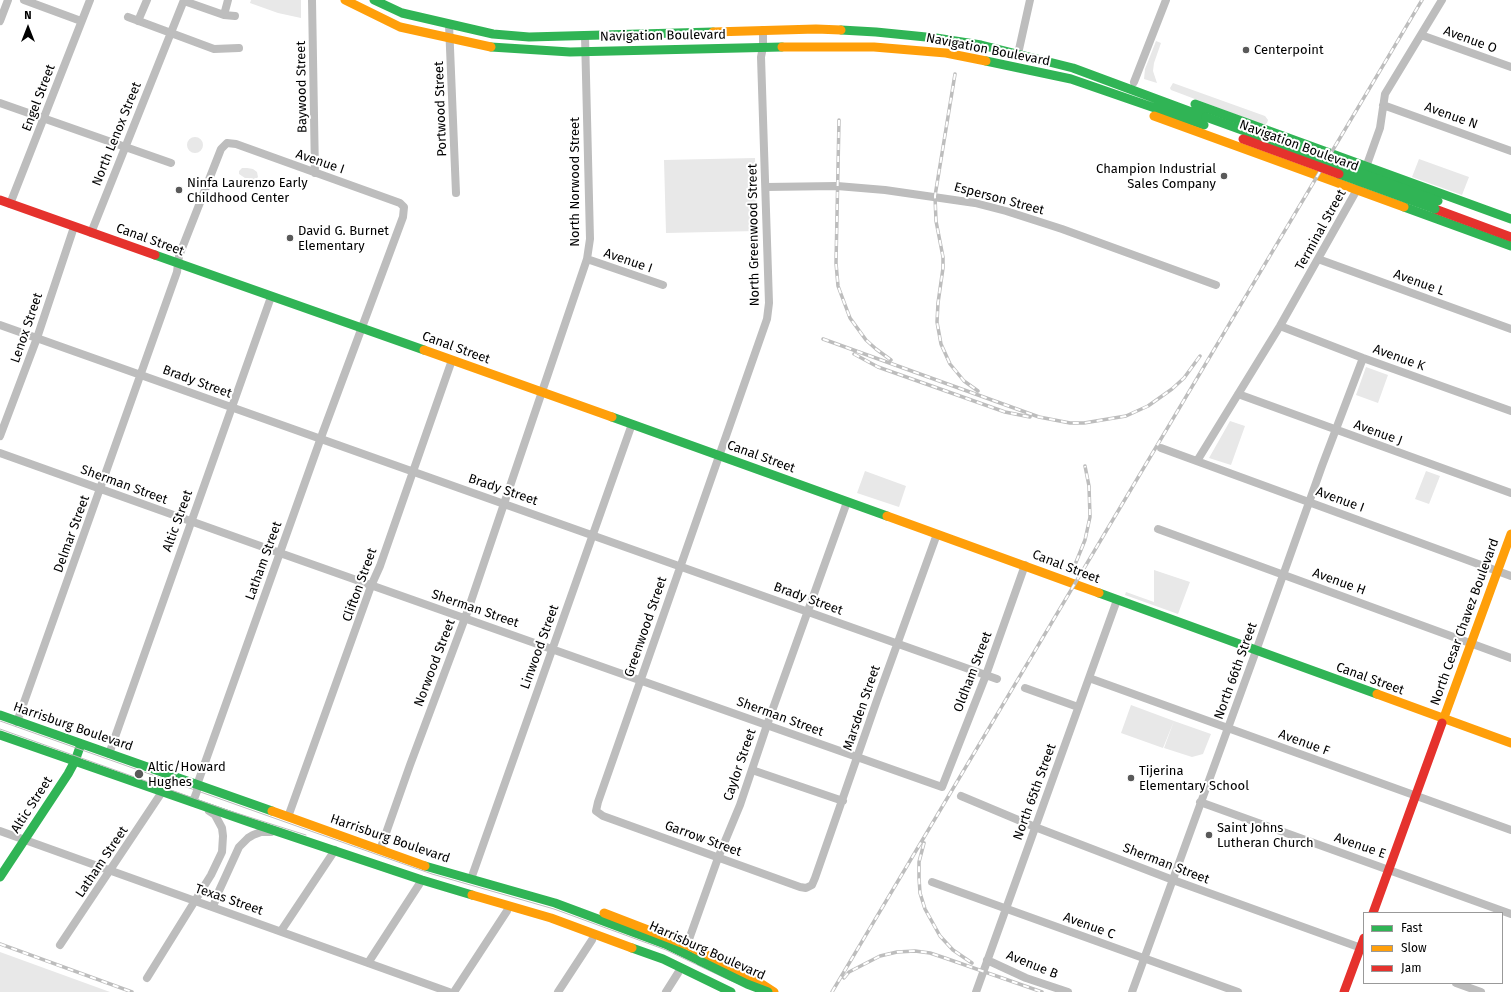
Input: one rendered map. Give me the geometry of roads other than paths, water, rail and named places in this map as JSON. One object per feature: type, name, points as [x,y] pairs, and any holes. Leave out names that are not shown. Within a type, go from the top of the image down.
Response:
[{"type":"main road","name":"Navigation Boulevard","points":[[345,0],[400,27],[494,48],[527,51],[816,46],[874,47],[946,52],[1071,79],[1205,121]]},
{"type":"main road","name":"Navigation Boulevard","points":[[374,0],[402,13],[493,34],[528,37],[816,29],[876,32],[936,38],[981,45],[1074,68],[1205,121],[1436,205],[1511,237]]},
{"type":"main road","points":[[816,29],[816,46]]},
{"type":"main road","points":[[1018,54],[1019,68]]},
{"type":"main road","points":[[1074,68],[1111,74],[1511,219]]},
{"type":"main road","points":[[1071,79],[1104,98],[1511,246]]},
{"type":"main road","name":"Canal Street","points":[[0,200],[719,455],[1511,743]]},
{"type":"main road","name":"Navigation Boulevard","points":[[1436,205],[1511,227]]},
{"type":"main road","name":"North Cesar Chavez Boulevard","points":[[1373,912],[1511,534]]},
{"type":"main road","name":"Harrisburg Boulevard","points":[[0,715],[423,865],[555,903],[665,944],[748,984],[769,991]]},
{"type":"main road","name":"Harrisburg Boulevard","points":[[0,735],[201,806],[422,880],[550,918],[663,959],[732,992]]},
{"type":"main road","name":"Altic Street","points":[[0,877],[68,774],[75,761],[81,744]]},
{"type":"main road","points":[[471,879],[522,887],[553,895],[658,933],[687,945],[754,979],[769,991]]},
{"type":"main road","points":[[422,880],[592,940],[678,973],[715,992]]},
{"type":"main road","points":[[1344,992],[1362,949]]},
{"type":"street","points":[[0,21],[8,0]]},
{"type":"street","points":[[24,0],[81,21]]},
{"type":"street","name":"Engel Street","points":[[10,204],[90,0]]},
{"type":"street","points":[[138,21],[146,0]]},
{"type":"street","points":[[184,0],[224,15],[235,16]]},
{"type":"street","name":"North Lenox Street","points":[[91,233],[184,0]]},
{"type":"street","points":[[224,15],[228,0]]},
{"type":"street","name":"Baywood Street","points":[[312,0],[315,173]]},
{"type":"street","points":[[1018,54],[1030,0]]},
{"type":"street","points":[[1134,82],[1166,0]]},
{"type":"street","name":"Terminal Street","points":[[1197,461],[1280,326],[1357,190],[1380,128],[1385,94],[1442,0]]},
{"type":"street","points":[[128,17],[214,49],[239,48]]},
{"type":"street","name":"Portwood Street","points":[[449,24],[456,193]]},
{"type":"street","name":"North Greenwood Street","points":[[719,455],[760,339],[769,303],[761,57],[763,47],[763,30]]},
{"type":"street","name":"Avenue O","points":[[1421,35],[1511,67]]},
{"type":"street","name":"North Norwood Street","points":[[540,392],[586,259],[590,239],[585,36]]},
{"type":"street","points":[[0,102],[171,163]]},
{"type":"street","name":"Avenue N","points":[[1384,105],[1511,150]]},
{"type":"street","name":"Avenue I","points":[[227,143],[236,144],[400,203],[404,207]]},
{"type":"street","name":"Delmar Street","points":[[17,722],[177,272],[179,256],[221,149],[227,143]]},
{"type":"street","name":"Esperson Street","points":[[766,187],[837,186],[885,190],[975,203],[1006,211],[1062,229],[1216,285]]},
{"type":"street","name":"Latham Street","points":[[190,802],[194,799],[197,791],[197,785],[320,438],[403,217],[404,207]]},
{"type":"street","name":"Lenox Street","points":[[0,436],[36,338],[74,227]]},
{"type":"street","name":"Avenue I","points":[[586,259],[662,286]]},
{"type":"street","name":"Avenue L","points":[[1318,259],[1511,329]]},
{"type":"street","name":"Altic Street","points":[[109,754],[271,297]]},
{"type":"street","name":"Brady Street","points":[[0,325],[504,504],[593,534],[997,679]]},
{"type":"street","name":"Avenue K","points":[[1280,326],[1363,358],[1511,411]]},
{"type":"street","name":"North 66th Street","points":[[1132,992],[1363,358]]},
{"type":"street","name":"Clifton Street","points":[[288,817],[371,586],[380,566],[452,360]]},
{"type":"street","name":"Norwood Street","points":[[380,850],[465,618],[540,392]]},
{"type":"street","name":"Avenue J","points":[[1238,394],[1511,493]]},
{"type":"street","name":"Linwood Street","points":[[471,879],[632,424]]},
{"type":"street","name":"Avenue I","points":[[1161,448],[1511,576]]},
{"type":"street","name":"Sherman Street","points":[[0,453],[371,586],[942,787]]},
{"type":"street","name":"Greenwood Street","points":[[597,808],[719,455]]},
{"type":"street","name":"Caylor Street","points":[[687,945],[718,858],[752,770],[847,502]]},
{"type":"street","name":"Avenue H","points":[[1158,529],[1511,658]]},
{"type":"street","name":"Marsden Street","points":[[806,888],[812,884],[815,878],[897,643],[937,534]]},
{"type":"street","name":"Oldham Street","points":[[942,787],[986,675],[1024,565]]},
{"type":"street","name":"North 65th Street","points":[[976,992],[1117,600]]},
{"type":"street","name":"Avenue F","points":[[1089,678],[1511,830]]},
{"type":"street","points":[[1025,688],[1078,707]]},
{"type":"street","points":[[752,770],[843,801]]},
{"type":"street","name":"Latham Street","points":[[60,945],[112,870],[162,792]]},
{"type":"street","name":"Sherman Street","points":[[961,796],[1035,827],[1173,880],[1362,949]]},
{"type":"street","name":"Avenue E","points":[[1200,802],[1511,914]]},
{"type":"street","points":[[147,978],[196,901],[222,852],[222,828],[215,815],[201,806]]},
{"type":"street","name":"Garrow Street","points":[[597,808],[596,812],[603,816],[806,888]]},
{"type":"street","name":"Texas Street","points":[[0,831],[449,992]]},
{"type":"street","points":[[213,907],[239,847],[248,838],[260,832],[278,832]]},
{"type":"street","points":[[281,931],[335,850]]},
{"type":"street","points":[[368,963],[422,880]]},
{"type":"street","name":"Avenue C","points":[[932,882],[1238,992]]},
{"type":"street","points":[[454,992],[507,911]]},
{"type":"street","points":[[558,992],[592,940]]},
{"type":"street","name":"Avenue B","points":[[988,960],[1026,978],[1068,992]]},
{"type":"street","points":[[666,992],[678,973]]},
{"type":"street","points":[[1459,984],[1481,992]]},
{"type":"tram line","points":[[0,721],[432,874],[554,909],[666,950],[729,980],[759,992]]},
{"type":"tram line","points":[[0,729],[227,810],[306,835]]},
{"type":"railway","points":[[832,992],[1422,0]]},
{"type":"railway","points":[[955,74],[935,196],[936,221],[943,257],[937,322],[941,344],[950,364],[964,381],[978,391]]},
{"type":"railway","points":[[839,120],[836,263],[838,286],[850,318],[866,340],[891,360]]},
{"type":"railway","points":[[823,339],[1039,417],[1070,423],[1084,423],[1126,416],[1148,406],[1172,389],[1184,378],[1200,356]]},
{"type":"railway","points":[[854,354],[878,367],[1005,412],[1030,417]]},
{"type":"railway","points":[[1072,572],[1085,540],[1090,517],[1089,486],[1085,466]]},
{"type":"railway","points":[[924,843],[919,862],[919,878],[920,893],[925,909],[940,936],[953,950],[972,963]]},
{"type":"railway","points":[[0,944],[132,992]]},
{"type":"railway","points":[[844,978],[849,972],[880,956],[897,952],[915,951],[930,953],[1042,992]]},
{"type":"place","name":"Centerpoint","points":[[1246,50]]},
{"type":"place","name":"Champion Industrial Sales Company","points":[[1224,176]]},
{"type":"place","name":"Ninfa Laurenzo Early Childhood Center","points":[[179,190]]},
{"type":"place","name":"David G. Burnet Elementary","points":[[290,238]]},
{"type":"place","name":"Altic/Howard Hughes","points":[[139,774]]},
{"type":"place","name":"Tijerina Elementary School","points":[[1131,778]]},
{"type":"place","name":"Saint Johns Lutheran Church","points":[[1209,835]]}]
